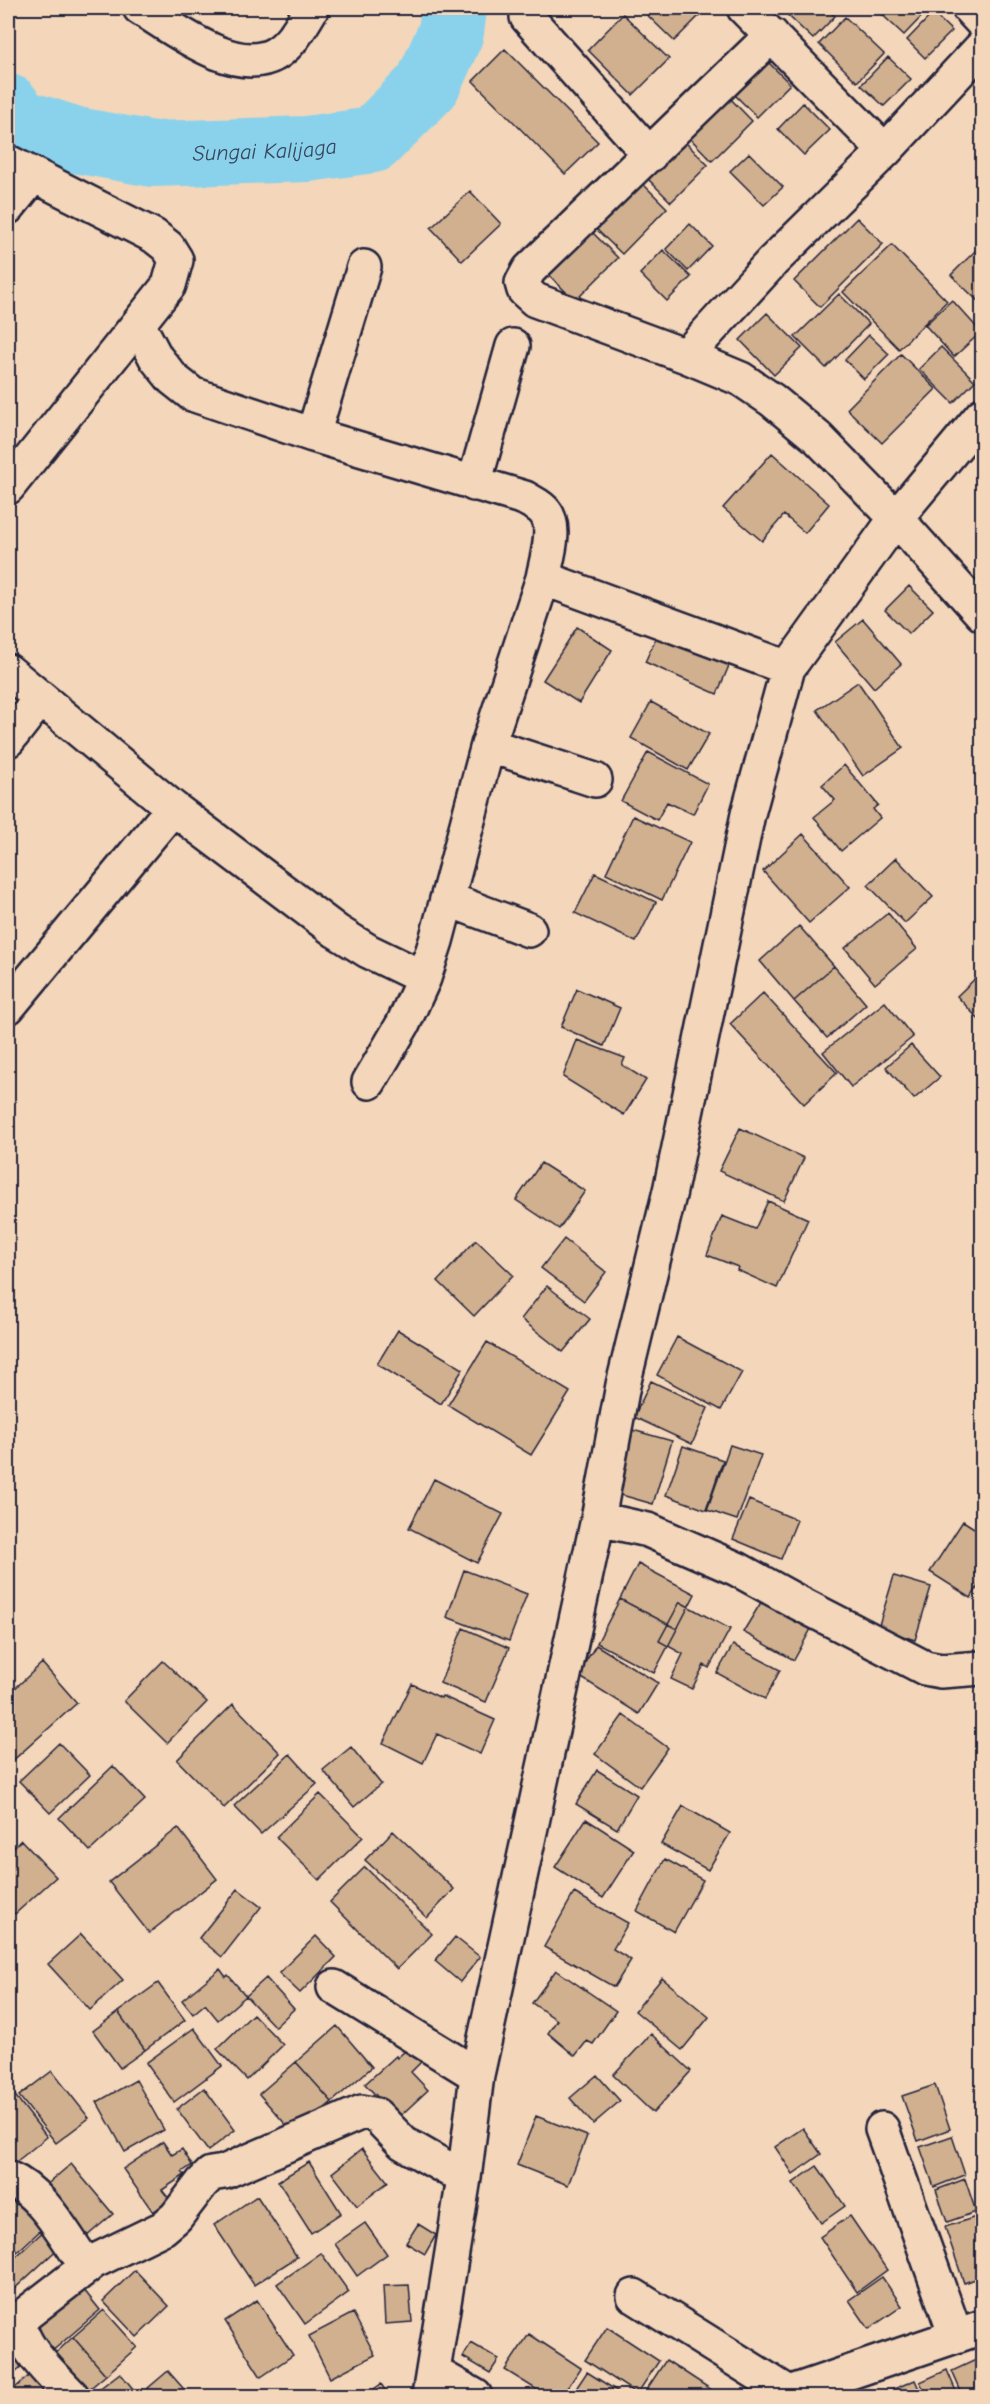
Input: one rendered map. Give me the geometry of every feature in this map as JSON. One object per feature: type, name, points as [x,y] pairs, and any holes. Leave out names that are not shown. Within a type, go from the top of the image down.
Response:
[{"type":"street","points":[[140,8],[204,47],[239,59],[260,60],[275,54],[289,42],[312,8]]},
{"type":"street","points":[[744,8],[885,151]]},
{"type":"street","points":[[969,8],[982,22]]},
{"type":"street","points":[[527,17],[650,155]]},
{"type":"street","points":[[772,35],[529,270],[522,283],[524,290],[535,300],[741,379],[772,400],[818,438],[896,518],[982,614]]},
{"type":"street","points":[[686,356],[772,262],[885,151],[982,47]]},
{"type":"street","points":[[8,207],[20,169],[154,236],[168,247],[176,260],[169,285],[8,487]]},
{"type":"street","points":[[313,435],[364,267]]},
{"type":"street","points":[[138,324],[156,358],[173,379],[192,394],[313,435],[525,498],[546,512],[551,535],[543,578],[488,745],[424,978],[403,1024],[369,1082]]},
{"type":"street","points":[[474,484],[513,346]]},
{"type":"street","points":[[475,2397],[431,2384],[465,2178],[477,2075],[598,1519],[623,1385],[670,1191],[748,814],[788,668],[896,518],[982,415]]},
{"type":"street","points":[[543,578],[788,668]]},
{"type":"street","points":[[8,671],[173,808],[336,932],[368,951],[424,978]]},
{"type":"street","points":[[8,740],[40,699]]},
{"type":"street","points":[[488,745],[595,780]]},
{"type":"street","points":[[8,1007],[173,808]]},
{"type":"street","points":[[447,899],[529,930]]},
{"type":"street","points":[[598,1519],[648,1530],[737,1569],[925,1668],[941,1671],[982,1668]]},
{"type":"street","points":[[334,1987],[477,2075]]},
{"type":"street","points":[[72,2397],[32,2351],[20,2329],[19,2323],[22,2317],[87,2267],[129,2243],[163,2228],[176,2217],[211,2174],[224,2172],[362,2112],[376,2115],[403,2143],[465,2178]]},
{"type":"street","points":[[634,2296],[788,2395],[824,2390],[969,2332],[882,2129]]},
{"type":"street","points":[[8,2178],[21,2183],[43,2206],[87,2267]]},
{"type":"building","points":[[640,8],[699,8],[703,12],[674,41]]},
{"type":"building","points":[[780,8],[826,8],[835,16],[813,39]]},
{"type":"building","points":[[875,8],[924,8],[927,11],[904,35]]},
{"type":"building","points":[[933,13],[952,31],[925,58],[907,40]]},
{"type":"building","points":[[623,14],[669,59],[633,95],[588,50]]},
{"type":"building","points":[[845,17],[884,54],[857,82],[819,44]]},
{"type":"building","points":[[505,49],[598,142],[565,174],[473,81]]},
{"type":"building","points":[[762,56],[790,84],[757,117],[729,89]]},
{"type":"building","points":[[888,57],[911,79],[884,106],[861,85]]},
{"type":"building","points":[[725,93],[752,121],[712,161],[685,133]]},
{"type":"building","points":[[803,103],[830,130],[804,155],[778,129]]},
{"type":"building","points":[[680,137],[708,165],[671,202],[643,174]]},
{"type":"building","points":[[749,153],[783,187],[764,205],[730,171]]},
{"type":"building","points":[[639,180],[667,208],[622,254],[593,226]]},
{"type":"building","points":[[470,191],[501,224],[462,261],[431,228]]},
{"type":"building","points":[[857,218],[883,244],[820,307],[794,281]]},
{"type":"building","points":[[690,224],[712,246],[688,271],[666,249]]},
{"type":"building","points":[[587,227],[618,258],[575,301],[544,270]]},
{"type":"building","points":[[892,245],[947,301],[899,349],[843,292]]},
{"type":"building","points":[[977,249],[982,255],[981,304],[951,275]]},
{"type":"building","points":[[663,250],[691,277],[667,301],[640,274]]},
{"type":"building","points":[[839,294],[869,324],[826,368],[795,337]]},
{"type":"building","points":[[952,300],[981,332],[954,357],[925,325]]},
{"type":"building","points":[[767,313],[802,348],[774,375],[740,340]]},
{"type":"building","points":[[869,335],[889,354],[864,379],[845,360]]},
{"type":"building","points":[[941,347],[975,381],[953,403],[919,369]]},
{"type":"building","points":[[901,354],[936,389],[882,443],[847,409]]},
{"type":"building","points":[[772,453],[829,504],[805,533],[784,515],[762,541],[723,508]]},
{"type":"building","points":[[909,586],[933,610],[909,634],[885,610]]},
{"type":"building","points":[[863,619],[901,664],[874,688],[835,642]]},
{"type":"building","points":[[577,627],[612,650],[579,703],[543,680]]},
{"type":"building","points":[[660,629],[731,661],[717,694],[645,662]]},
{"type":"building","points":[[858,682],[903,748],[863,776],[817,710]]},
{"type":"building","points":[[651,702],[709,734],[688,770],[631,738]]},
{"type":"building","points":[[648,752],[708,784],[693,814],[667,802],[657,820],[621,801]]},
{"type":"building","points":[[844,765],[878,805],[873,809],[880,818],[841,851],[814,817],[835,800],[822,785]]},
{"type":"building","points":[[633,816],[690,842],[662,900],[606,873]]},
{"type":"building","points":[[803,834],[850,887],[809,923],[763,871]]},
{"type":"building","points":[[896,858],[933,897],[905,923],[868,885]]},
{"type":"building","points":[[595,873],[656,902],[636,942],[575,913]]},
{"type":"building","points":[[888,913],[917,949],[875,984],[845,948]]},
{"type":"building","points":[[799,926],[834,966],[794,1001],[760,961]]},
{"type":"building","points":[[834,966],[866,1004],[827,1038],[794,1001]]},
{"type":"building","points":[[982,972],[982,1023],[957,996]]},
{"type":"building","points":[[577,989],[620,1008],[604,1046],[561,1027]]},
{"type":"building","points":[[763,993],[837,1073],[804,1104],[730,1024]]},
{"type":"building","points":[[885,1002],[913,1037],[851,1087],[823,1052]]},
{"type":"building","points":[[577,1040],[625,1058],[622,1065],[646,1080],[624,1115],[563,1077]]},
{"type":"building","points":[[911,1045],[940,1077],[914,1099],[886,1067]]},
{"type":"building","points":[[740,1128],[804,1158],[784,1201],[719,1171]]},
{"type":"building","points":[[541,1163],[585,1191],[559,1229],[516,1200]]},
{"type":"building","points":[[768,1201],[808,1219],[777,1288],[737,1270],[738,1267],[707,1255],[722,1216],[755,1229]]},
{"type":"building","points":[[564,1239],[606,1272],[584,1301],[541,1268]]},
{"type":"building","points":[[476,1240],[513,1275],[474,1316],[438,1281]]},
{"type":"building","points":[[547,1286],[590,1319],[563,1352],[521,1319]]},
{"type":"building","points":[[398,1330],[463,1369],[441,1404],[377,1364]]},
{"type":"building","points":[[677,1337],[742,1372],[721,1410],[657,1375]]},
{"type":"building","points":[[487,1342],[570,1392],[531,1455],[448,1405]]},
{"type":"building","points":[[651,1381],[708,1408],[692,1444],[634,1417]]},
{"type":"building","points":[[629,1429],[672,1441],[653,1504],[611,1492]]},
{"type":"building","points":[[730,1445],[761,1455],[737,1520],[707,1510]]},
{"type":"building","points":[[683,1446],[723,1460],[706,1510],[666,1495]]},
{"type":"building","points":[[434,1479],[503,1514],[477,1563],[409,1528]]},
{"type":"building","points":[[749,1500],[797,1520],[781,1559],[733,1539]]},
{"type":"building","points":[[963,1521],[982,1533],[982,1580],[971,1598],[930,1572]]},
{"type":"building","points":[[638,1564],[695,1594],[677,1629],[620,1599]]},
{"type":"building","points":[[464,1570],[527,1594],[509,1641],[447,1617]]},
{"type":"building","points":[[894,1576],[931,1587],[915,1640],[878,1628]]},
{"type":"building","points":[[620,1599],[677,1629],[654,1673],[597,1643]]},
{"type":"building","points":[[763,1599],[812,1627],[794,1660],[743,1632]]},
{"type":"building","points":[[680,1602],[730,1629],[709,1668],[704,1665],[692,1689],[671,1679],[683,1654],[659,1641]]},
{"type":"building","points":[[463,1628],[509,1648],[486,1702],[440,1683]]},
{"type":"building","points":[[596,1645],[658,1683],[639,1714],[577,1675]]},
{"type":"building","points":[[733,1645],[780,1670],[765,1699],[717,1673]]},
{"type":"building","points":[[163,1661],[207,1702],[167,1743],[124,1701]]},
{"type":"building","points":[[42,1663],[77,1703],[10,1763],[8,1760],[8,1695]]},
{"type":"building","points":[[412,1684],[495,1720],[480,1754],[437,1734],[423,1763],[383,1743]]},
{"type":"building","points":[[233,1704],[280,1753],[224,1808],[177,1760]]},
{"type":"building","points":[[623,1715],[668,1748],[640,1787],[595,1754]]},
{"type":"building","points":[[59,1743],[90,1775],[50,1813],[19,1781]]},
{"type":"building","points":[[351,1747],[381,1784],[354,1807],[323,1770]]},
{"type":"building","points":[[290,1754],[317,1784],[261,1834],[234,1806]]},
{"type":"building","points":[[113,1766],[145,1800],[90,1851],[59,1818]]},
{"type":"building","points":[[597,1770],[637,1795],[617,1829],[576,1804]]},
{"type":"building","points":[[320,1794],[363,1837],[319,1880],[276,1837]]},
{"type":"building","points":[[683,1806],[730,1833],[708,1870],[661,1844]]},
{"type":"building","points":[[586,1819],[634,1850],[603,1898],[555,1867]]},
{"type":"building","points":[[178,1828],[217,1879],[149,1933],[109,1882]]},
{"type":"building","points":[[393,1831],[454,1889],[427,1918],[365,1860]]},
{"type":"building","points":[[21,1840],[56,1877],[15,1914],[8,1906],[8,1853]]},
{"type":"building","points":[[665,1859],[703,1880],[674,1932],[637,1911]]},
{"type":"building","points":[[365,1867],[432,1934],[397,1969],[330,1902]]},
{"type":"building","points":[[238,1889],[261,1907],[222,1957],[199,1938]]},
{"type":"building","points":[[574,1893],[628,1923],[613,1949],[631,1960],[614,1987],[544,1947]]},
{"type":"building","points":[[81,1934],[123,1980],[90,2010],[48,1964]]},
{"type":"building","points":[[316,1936],[336,1957],[300,1993],[279,1973]]},
{"type":"building","points":[[455,1937],[480,1957],[460,1982],[435,1961]]},
{"type":"building","points":[[220,1969],[246,1996],[218,2020],[205,2004],[193,2014],[182,2000]]},
{"type":"building","points":[[556,1970],[616,2011],[593,2044],[587,2041],[575,2056],[548,2033],[557,2020],[532,2003]]},
{"type":"building","points":[[266,1978],[294,2009],[275,2027],[246,1996]]},
{"type":"building","points":[[662,1978],[709,2017],[682,2050],[635,2011]]},
{"type":"building","points":[[158,1983],[185,2020],[145,2050],[118,2012]]},
{"type":"building","points":[[118,2012],[145,2050],[120,2068],[93,2031]]},
{"type":"building","points":[[253,2014],[283,2045],[247,2080],[217,2049]]},
{"type":"building","points":[[337,2026],[372,2067],[332,2102],[296,2062]]},
{"type":"building","points":[[194,2028],[222,2066],[174,2102],[146,2063]]},
{"type":"building","points":[[651,2034],[691,2071],[653,2113],[613,2075]]},
{"type":"building","points":[[412,2045],[424,2059],[411,2072],[428,2090],[398,2118],[365,2084]]},
{"type":"building","points":[[296,2062],[332,2102],[294,2134],[259,2094]]},
{"type":"building","points":[[52,2071],[89,2118],[56,2143],[19,2096]]},
{"type":"building","points":[[597,2075],[620,2101],[593,2124],[570,2098]]},
{"type":"building","points":[[136,2080],[164,2130],[125,2152],[97,2102]]},
{"type":"building","points":[[935,2085],[950,2129],[918,2141],[902,2096]]},
{"type":"building","points":[[204,2088],[235,2130],[208,2151],[177,2109]]},
{"type":"building","points":[[10,2089],[47,2137],[11,2166],[8,2161],[8,2091]]},
{"type":"building","points":[[536,2116],[587,2136],[568,2185],[517,2165]]},
{"type":"building","points":[[803,2128],[821,2154],[793,2174],[775,2147]]},
{"type":"building","points":[[952,2136],[965,2175],[934,2187],[920,2147]]},
{"type":"building","points":[[163,2142],[172,2155],[182,2149],[192,2165],[182,2172],[185,2175],[162,2190],[170,2200],[153,2212],[123,2169]]},
{"type":"building","points":[[362,2149],[388,2182],[357,2206],[332,2173]]},
{"type":"building","points":[[309,2162],[341,2213],[311,2233],[278,2181]]},
{"type":"building","points":[[71,2164],[113,2214],[80,2242],[38,2192]]},
{"type":"building","points":[[817,2166],[845,2206],[821,2223],[793,2183]]},
{"type":"building","points":[[965,2179],[976,2212],[947,2222],[936,2190]]},
{"type":"building","points":[[8,2190],[42,2229],[17,2252],[8,2241]]},
{"type":"building","points":[[257,2196],[297,2257],[254,2285],[214,2225]]},
{"type":"building","points":[[850,2216],[887,2270],[857,2292],[820,2237]]},
{"type":"building","points":[[976,2217],[982,2236],[982,2276],[964,2283],[945,2227]]},
{"type":"building","points":[[365,2223],[387,2254],[357,2276],[335,2244]]},
{"type":"building","points":[[418,2224],[436,2235],[425,2254],[406,2243]]},
{"type":"building","points":[[49,2226],[64,2243],[13,2290],[8,2283],[8,2264]]},
{"type":"building","points":[[321,2253],[349,2292],[305,2324],[277,2284]]},
{"type":"building","points":[[135,2270],[169,2306],[137,2337],[103,2301]]},
{"type":"building","points":[[882,2277],[902,2306],[869,2329],[849,2300]]},
{"type":"building","points":[[75,2279],[100,2310],[50,2353],[24,2323]]},
{"type":"building","points":[[409,2285],[412,2322],[385,2324],[383,2286]]},
{"type":"building","points":[[257,2300],[293,2355],[261,2377],[225,2321]]},
{"type":"building","points":[[104,2310],[137,2347],[106,2375],[73,2337]]},
{"type":"building","points":[[353,2313],[375,2355],[330,2378],[309,2336]]},
{"type":"building","points":[[607,2327],[659,2361],[637,2394],[585,2360]]},
{"type":"building","points":[[8,2332],[31,2359],[8,2379]]},
{"type":"building","points":[[529,2334],[581,2368],[562,2396],[547,2396],[505,2370]]},
{"type":"building","points":[[73,2337],[106,2375],[81,2396],[46,2362]]},
{"type":"building","points":[[471,2343],[499,2359],[490,2373],[463,2357]]},
{"type":"building","points":[[980,2358],[982,2396],[963,2396],[952,2371]]},
{"type":"building","points":[[666,2360],[718,2394],[717,2396],[643,2395]]},
{"type":"building","points":[[39,2367],[64,2396],[8,2396],[8,2394]]},
{"type":"building","points":[[947,2370],[958,2396],[927,2396],[920,2382]]},
{"type":"building","points":[[168,2371],[190,2396],[143,2396],[141,2394]]},
{"type":"building","points":[[587,2372],[625,2396],[571,2396]]},
{"type":"building","points":[[120,2373],[139,2396],[90,2396]]},
{"type":"building","points":[[915,2380],[922,2396],[889,2396],[887,2392]]},
{"type":"building","points":[[381,2384],[389,2396],[364,2396]]},
{"type":"waterway","name":"Sungai Kalijaga","points":[[8,107],[20,122],[76,140],[153,154],[307,149],[373,140],[427,86],[451,32],[454,8]]}]
